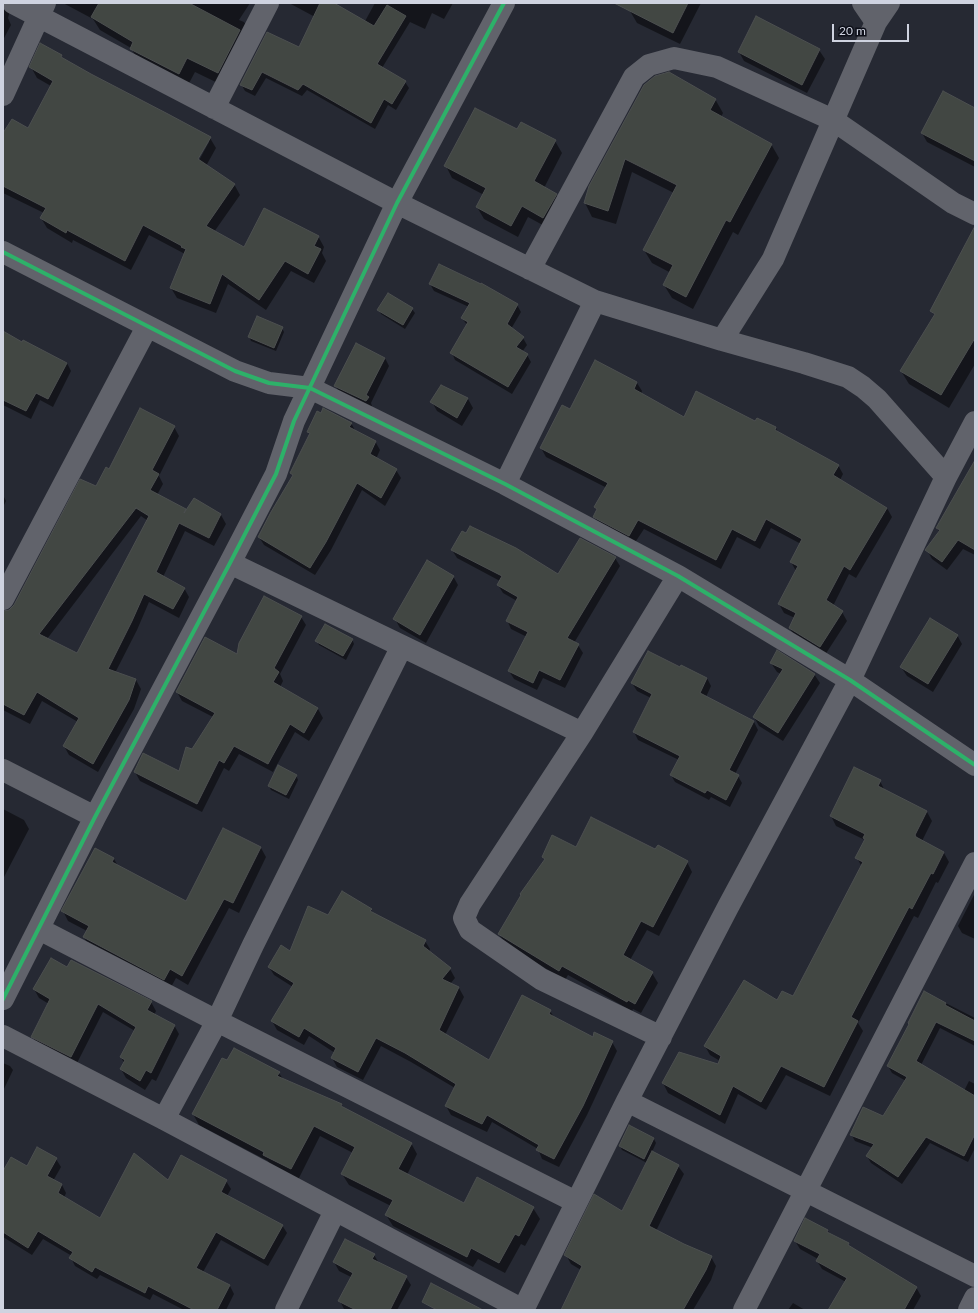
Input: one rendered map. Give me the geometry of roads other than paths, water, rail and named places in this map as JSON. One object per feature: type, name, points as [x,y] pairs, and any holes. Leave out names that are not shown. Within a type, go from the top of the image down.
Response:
[{"type":"street","points":[[13,3],[42,10],[214,108],[397,203],[595,302],[848,377],[877,399],[946,477]]},
{"type":"street","points":[[214,108],[268,3]]},
{"type":"street","points":[[3,999],[95,817],[276,474],[294,421],[397,203],[504,3]]},
{"type":"street","points":[[863,3],[876,22]]},
{"type":"street","points":[[722,340],[773,259],[876,22],[888,3]]},
{"type":"street","points":[[3,95],[42,10]]},
{"type":"street","points":[[530,269],[634,77],[649,66],[674,58],[717,67],[833,120],[953,203],[975,214]]},
{"type":"street","points":[[3,252],[235,371],[269,383],[310,388],[506,484],[678,576],[850,680],[975,765]]},
{"type":"street","points":[[506,484],[595,302]]},
{"type":"street","points":[[3,599],[147,327]]},
{"type":"street","points":[[3,1036],[164,1119],[523,1310],[627,1101],[728,907],[850,680],[946,477],[975,422]]},
{"type":"street","points":[[230,563],[582,733]]},
{"type":"street","points":[[661,1037],[541,979],[470,930],[464,918],[470,904],[582,733],[678,576]]},
{"type":"street","points":[[164,1119],[217,1021],[253,945],[402,646]]},
{"type":"street","points":[[3,770],[95,817]]},
{"type":"street","points":[[744,1310],[975,863]]},
{"type":"street","points":[[39,929],[217,1021],[576,1202]]},
{"type":"street","points":[[627,1101],[975,1276]]},
{"type":"street","points":[[286,1310],[335,1210]]},
{"type":"street","points":[[969,1310],[975,1298]]}]
